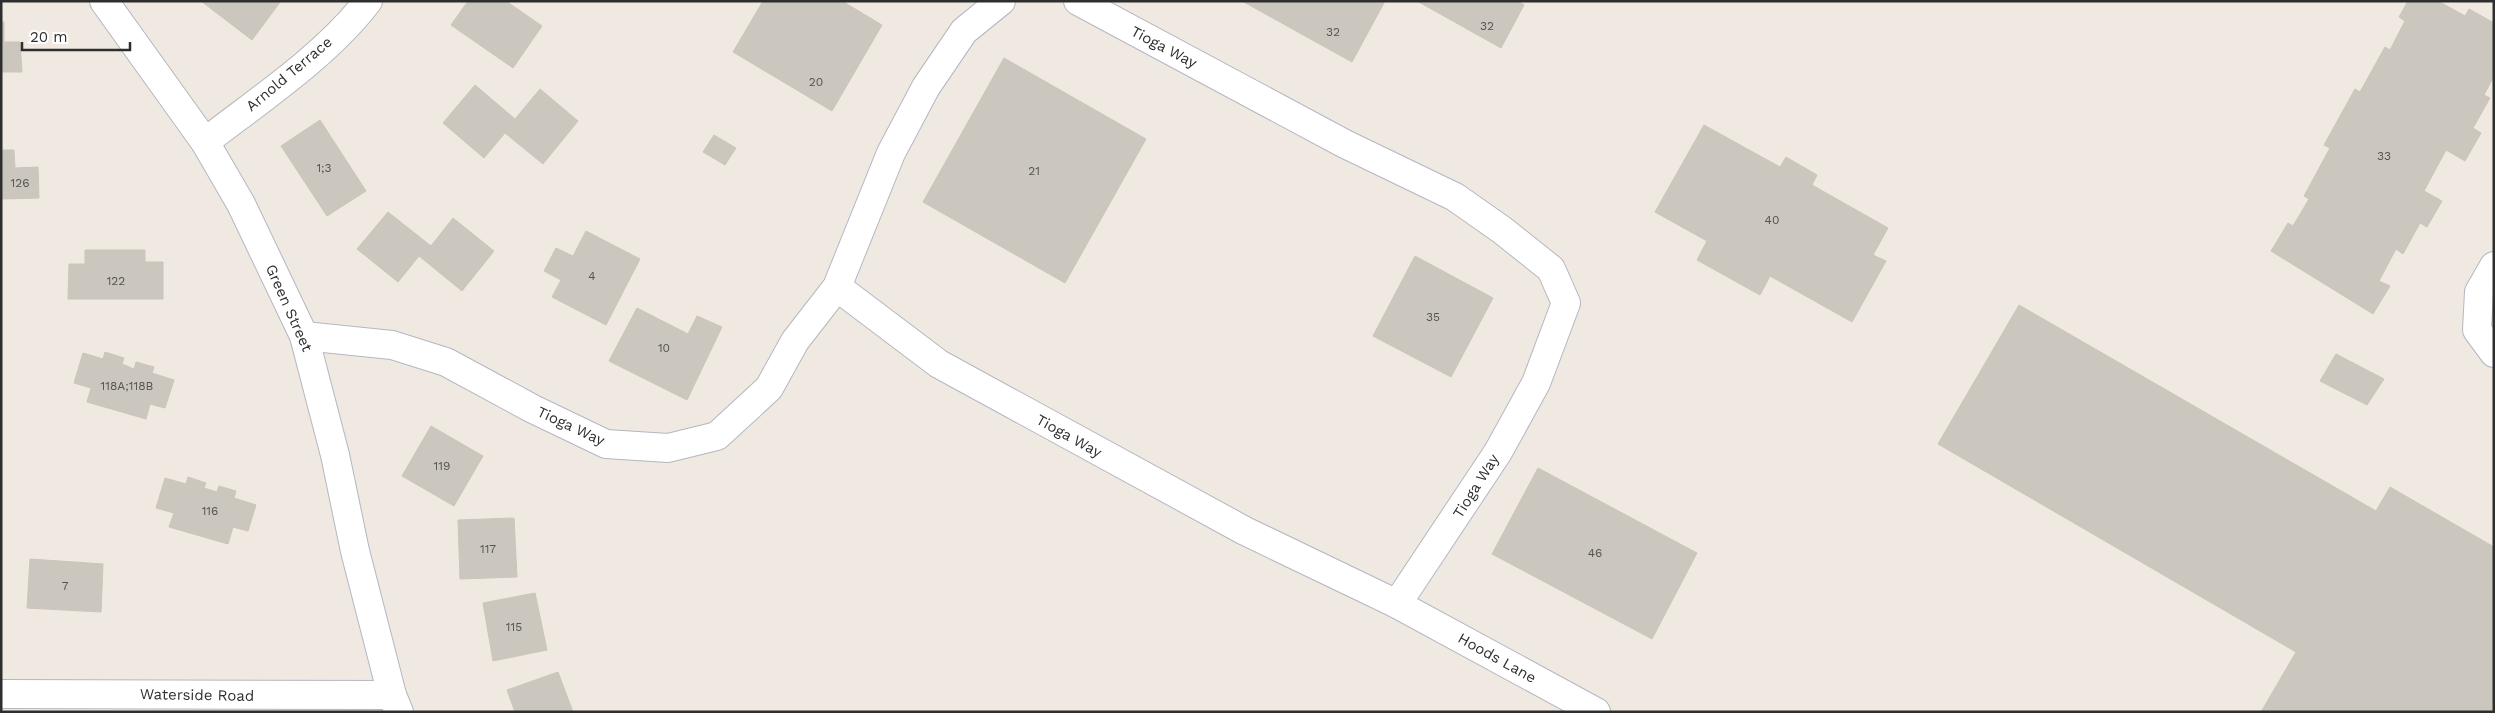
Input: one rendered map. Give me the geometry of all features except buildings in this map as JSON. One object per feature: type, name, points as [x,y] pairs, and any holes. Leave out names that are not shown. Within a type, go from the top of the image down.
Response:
[{"type":"street","name":"Green Street","points":[[104,1],[205,142],[241,204],[304,336],[335,455],[355,551],[396,703]]},
{"type":"street","name":"Arnold Terrace","points":[[205,142],[302,67],[358,15],[368,1]]},
{"type":"street","name":"Tioga Way","points":[[304,336],[392,345],[437,359],[606,444],[668,448],[717,436],[769,388],[795,341],[837,287],[891,153],[926,87],[964,31],[1001,1]]},
{"type":"street","name":"Tioga Way","points":[[837,287],[939,364],[1245,531],[1397,604],[1484,474],[1536,383],[1566,303],[1551,269],[1502,230],[1455,197],[1345,144],[1078,1]]},
{"type":"street","points":[[2494,266],[2479,292],[2477,330],[2494,353]]},
{"type":"street","name":"Hoods Lane","points":[[1397,604],[1596,712]]},
{"type":"street","name":"Waterside Road","points":[[1,694],[396,703]]}]
